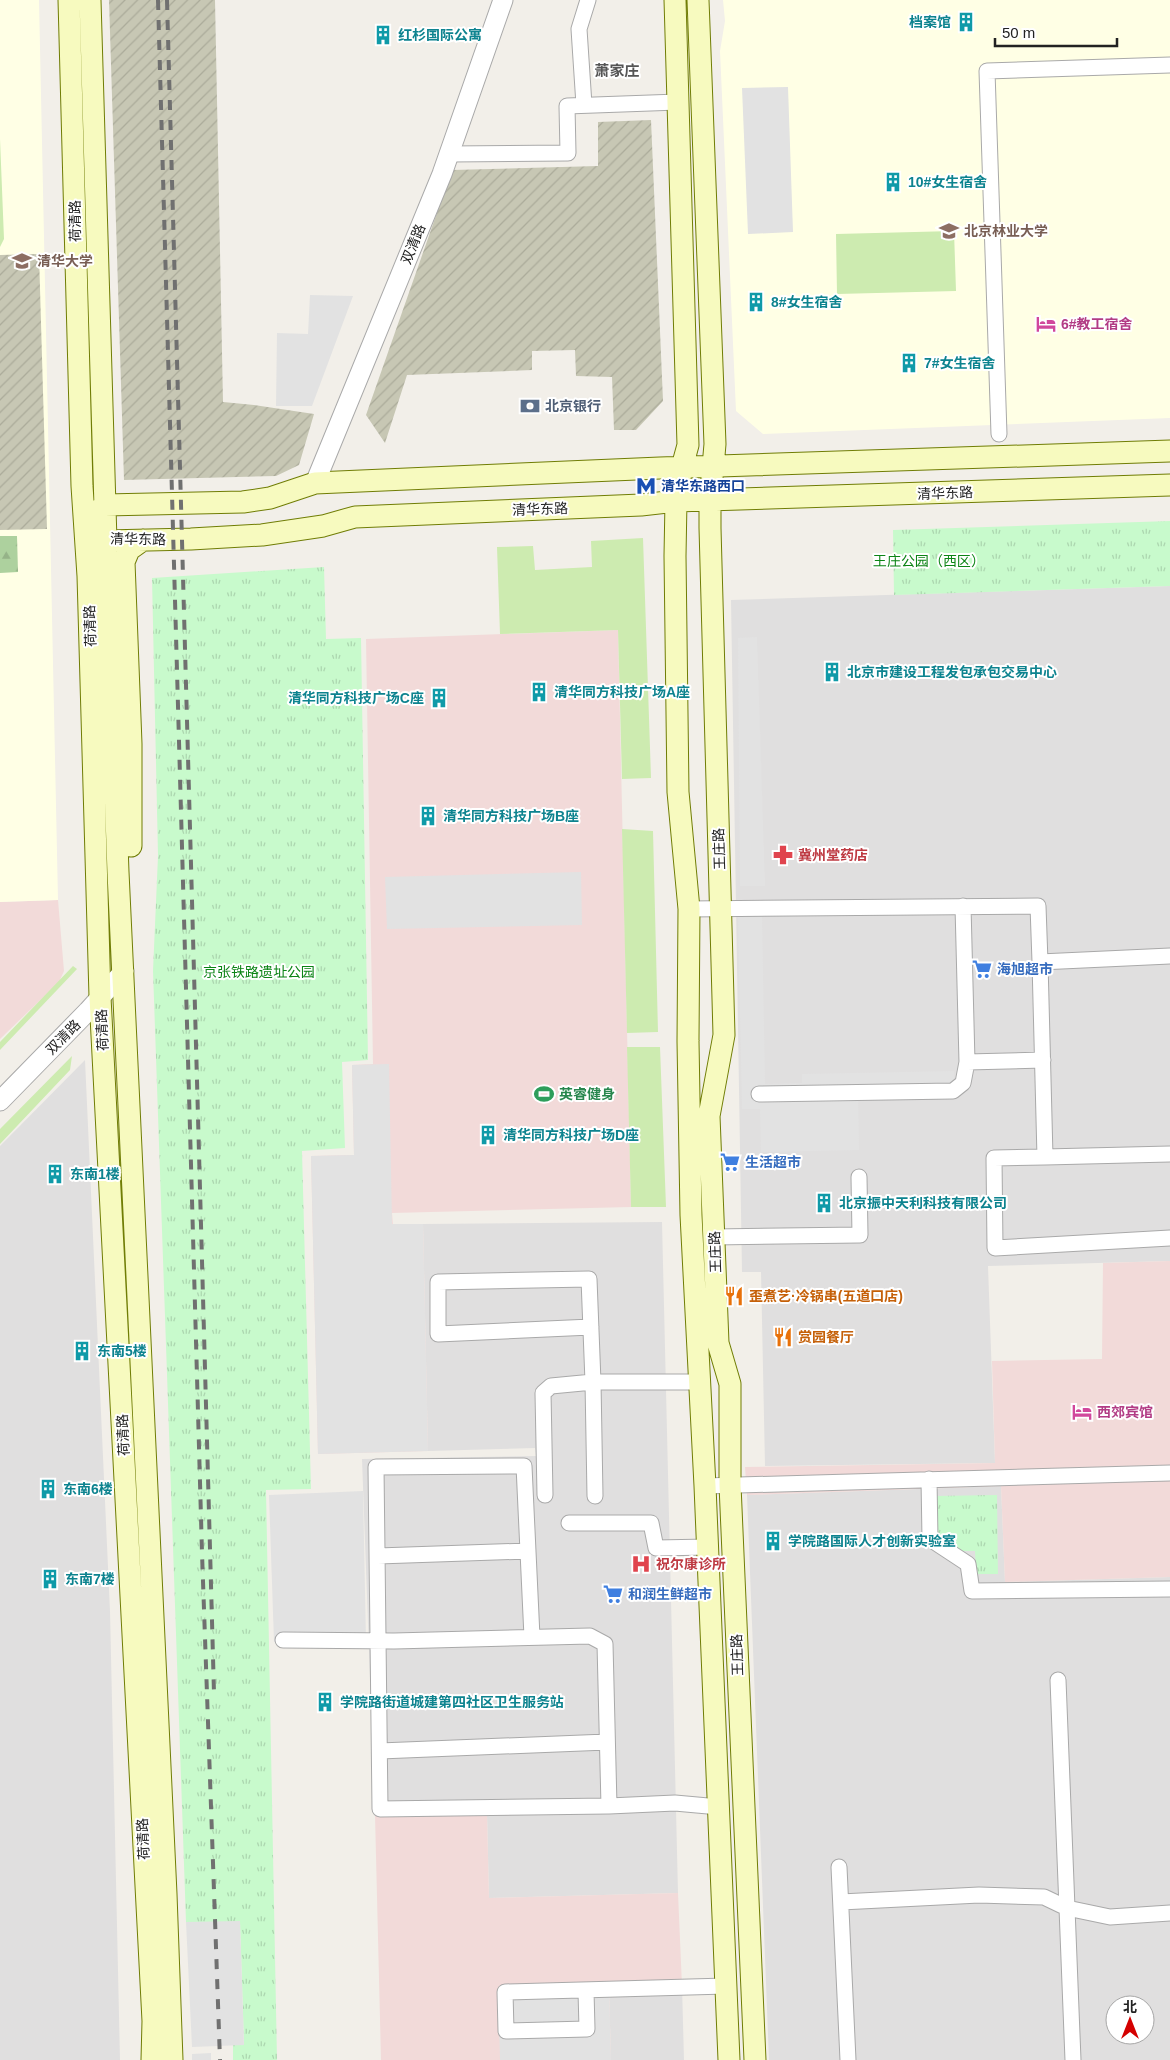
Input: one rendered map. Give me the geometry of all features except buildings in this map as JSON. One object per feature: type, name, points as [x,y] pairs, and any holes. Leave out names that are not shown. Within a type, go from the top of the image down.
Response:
[{"type":"main road","name":"荷清路","points":[[69,0],[82,486],[85,522],[98,880],[100,997],[153,2021],[152,2060]]},
{"type":"main road","name":"荷清路","points":[[90,0],[118,872],[166,1894],[172,2060]]},
{"type":"main road","points":[[674,0],[678,102]]},
{"type":"main road","name":"王庄路","points":[[698,0],[715,444],[710,501],[724,1035],[709,1116],[718,1343],[730,1384],[730,1485],[754,2060]]},
{"type":"main road","name":"王庄路","points":[[678,102],[688,445],[676,501],[678,792],[689,909],[690,1215],[708,1547],[729,2060]]},
{"type":"main road","points":[[85,522],[105,505],[243,502],[270,498],[315,484],[682,467],[1170,451]]},
{"type":"main road","name":"清华东路","points":[[85,522],[106,541],[143,540],[262,535],[323,526],[355,517],[641,505],[676,501],[1170,485]]},
{"type":"main road","points":[[124,971],[132,925],[131,744],[124,562],[130,550],[143,540]]},
{"type":"street","name":"双清路","points":[[315,484],[449,154],[503,0]]},
{"type":"street","points":[[584,105],[579,29],[588,0]]},
{"type":"street","points":[[999,434],[987,71],[1170,65]]},
{"type":"street","points":[[449,154],[568,153],[567,106],[678,102]]},
{"type":"street","points":[[759,1094],[953,1091],[963,1083],[966,1062],[963,906]]},
{"type":"street","points":[[689,909],[1038,906],[1045,1157]]},
{"type":"street","points":[[1040,962],[1170,956]]},
{"type":"street","name":"双清路","points":[[0,1101],[88,1012],[124,971]]},
{"type":"street","points":[[966,1062],[1042,1060]]},
{"type":"street","points":[[1170,1154],[994,1158],[995,1248],[1170,1238]]},
{"type":"street","points":[[714,1237],[860,1235],[859,1177]]},
{"type":"street","points":[[591,1327],[438,1334],[438,1282],[589,1279],[591,1327],[593,1382],[595,1496]]},
{"type":"street","points":[[544,1495],[543,1393],[551,1386],[593,1382],[699,1382]]},
{"type":"street","points":[[532,1637],[524,1466],[376,1467],[380,1809],[609,1806],[676,1803],[719,1807]]},
{"type":"street","points":[[705,1486],[1170,1473]]},
{"type":"street","points":[[929,1480],[930,1539],[968,1564],[972,1591],[1170,1589]]},
{"type":"street","points":[[569,1523],[651,1523],[656,1548],[708,1547]]},
{"type":"street","points":[[378,1556],[528,1551]]},
{"type":"street","points":[[283,1640],[379,1641],[590,1636],[605,1644],[609,1806]]},
{"type":"street","points":[[1058,1680],[1073,2060]]},
{"type":"street","points":[[380,1751],[607,1742]]},
{"type":"street","points":[[839,1868],[848,2060]]},
{"type":"street","points":[[841,1902],[979,1895],[1044,1897],[1067,1908],[1110,1917],[1170,1913]]},
{"type":"street","points":[[586,1991],[587,2029],[506,2031],[505,1992],[726,1986]]},
{"type":"shaded area","name":"清华大学","points":[[0,0],[39,0],[58,900],[0,902]]},
{"type":"shaded area","points":[[109,0],[215,0],[223,402],[314,414],[299,465],[276,476],[124,480]]},
{"type":"shaded area","name":"北京林业大学","points":[[723,0],[1170,0],[1170,418],[763,434],[736,411],[720,51],[725,21]]},
{"type":"shaded area","points":[[788,87],[793,232],[748,234],[742,88]]},
{"type":"shaded area","points":[[651,120],[663,401],[636,430],[614,430],[612,377],[576,376],[575,350],[532,351],[532,370],[407,375],[385,443],[366,415],[452,170],[598,166],[598,122]]},
{"type":"shaded area","points":[[39,254],[47,529],[0,530],[0,255]]},
{"type":"shaded area","points":[[310,295],[353,296],[312,406],[276,406],[277,333],[308,334]]},
{"type":"shaded area","points":[[1170,586],[1170,1261],[988,1266],[995,1463],[765,1466],[761,1272],[742,1272],[731,600]]},
{"type":"shaded area","points":[[618,630],[631,1207],[392,1213],[393,1225],[423,1224],[428,1451],[318,1454],[311,1156],[354,1155],[352,1065],[373,1064],[366,639]]},
{"type":"shaded area","points":[[757,637],[765,886],[740,886],[738,638]]},
{"type":"shaded area","points":[[581,872],[582,925],[387,929],[385,877]]},
{"type":"shaded area","points":[[58,900],[64,971],[59,982],[0,1039],[0,902]]},
{"type":"shaded area","points":[[762,914],[765,1084],[802,1083],[802,1074],[954,1071],[954,1087],[858,1089],[859,1150],[761,1152],[760,1109],[742,1109],[738,915]]},
{"type":"shaded area","points":[[85,1060],[110,1611],[120,2060],[0,2060],[0,1146]]},
{"type":"shaded area","points":[[389,1064],[392,1224],[423,1224],[428,1451],[318,1454],[311,1156],[354,1155],[352,1065]]},
{"type":"shaded area","points":[[662,1222],[678,1893],[489,1898],[487,1814],[375,1815],[362,1459],[536,1456],[535,1448],[428,1451],[423,1224]]},
{"type":"shaded area","name":"西郊宾馆","points":[[1170,1261],[1170,1577],[1005,1582],[1001,1486],[747,1495],[745,1467],[995,1463],[992,1361],[1102,1359],[1103,1263]]},
{"type":"shaded area","points":[[1001,1486],[1005,1582],[1170,1577],[1170,2060],[769,2060],[747,1495]]},
{"type":"shaded area","points":[[363,1491],[366,1642],[274,1642],[269,1495]]},
{"type":"shaded area","points":[[487,1814],[489,1898],[678,1893],[682,1986],[609,1989],[611,2060],[381,2060],[375,1815]]},
{"type":"shaded area","points":[[240,1921],[244,2045],[192,2047],[186,1922]]},
{"type":"shaded area","points":[[609,1984],[611,2060],[500,2060],[498,1987]]},
{"type":"shaded area","points":[[682,1986],[684,2060],[611,2060],[609,1989]]},
{"type":"shaded area","points":[[211,2053],[211,2060],[192,2060],[192,2054]]},
{"type":"green space","points":[[0,139],[4,239],[0,247]]},
{"type":"green space","points":[[954,231],[956,291],[837,294],[836,234]]},
{"type":"green space","name":"王庄公园（西区）","points":[[1170,521],[1170,586],[894,595],[893,530]]},
{"type":"green space","points":[[0,536],[17,536],[18,572],[0,573]]},
{"type":"green space","points":[[643,538],[651,778],[622,779],[618,630],[500,634],[497,547],[533,546],[535,570],[592,567],[591,541]]},
{"type":"green space","name":"京张铁路遗址公园","points":[[324,567],[326,639],[361,638],[368,1060],[342,1062],[345,1148],[302,1151],[311,1489],[266,1490],[277,2060],[233,2060],[233,2045],[244,2044],[240,1922],[186,1922],[153,971],[158,856],[152,578]]},
{"type":"green space","points":[[622,829],[653,831],[658,1032],[627,1033]]},
{"type":"green space","points":[[73,966],[77,969],[0,1050],[0,1042]]},
{"type":"green space","points":[[627,1047],[660,1047],[666,1207],[631,1207]]},
{"type":"green space","points":[[72,1056],[70,1070],[0,1144],[0,1129]]},
{"type":"green space","points":[[997,1495],[998,1574],[976,1574],[975,1551],[950,1551],[937,1539],[936,1496]]},
{"type":"railway","points":[[158,0],[202,1553],[220,2060]]},
{"type":"railway","points":[[167,0],[214,1693]]},
{"type":"place","name":"档案馆","points":[[966,22]]},
{"type":"place","name":"红杉国际公寓","points":[[383,35]]},
{"type":"place","name":"10#女生宿舍","points":[[893,182]]},
{"type":"place","name":"北京林业大学","points":[[949,231]]},
{"type":"place","name":"清华大学","points":[[22,261]]},
{"type":"place","name":"8#女生宿舍","points":[[756,302]]},
{"type":"place","name":"6#教工宿舍","points":[[1046,324]]},
{"type":"place","name":"7#女生宿舍","points":[[909,363]]},
{"type":"place","name":"北京银行","points":[[530,406]]},
{"type":"place","name":"清华东路西口","points":[[646,486]]},
{"type":"place","name":"北京市建设工程发包承包交易中心","points":[[832,672]]},
{"type":"place","name":"清华同方科技广场A座","points":[[539,692]]},
{"type":"place","name":"清华同方科技广场C座","points":[[439,698]]},
{"type":"place","name":"清华同方科技广场B座","points":[[428,816]]},
{"type":"place","name":"冀州堂药店","points":[[783,855]]},
{"type":"place","name":"海旭超市","points":[[982,969]]},
{"type":"place","name":"英睿健身","points":[[544,1094]]},
{"type":"place","name":"清华同方科技广场D座","points":[[488,1135]]},
{"type":"place","name":"生活超市","points":[[730,1162]]},
{"type":"place","name":"东南1楼","points":[[55,1174]]},
{"type":"place","name":"北京振中天利科技有限公司","points":[[824,1203]]},
{"type":"place","name":"歪煮艺·冷锅串(五道口店)","points":[[734,1296]]},
{"type":"place","name":"赏园餐厅","points":[[783,1337]]},
{"type":"place","name":"东南5楼","points":[[82,1351]]},
{"type":"place","name":"西郊宾馆","points":[[1082,1412]]},
{"type":"place","name":"东南6楼","points":[[48,1489]]},
{"type":"place","name":"学院路国际人才创新实验室","points":[[773,1541]]},
{"type":"place","name":"祝尔康诊所","points":[[641,1564]]},
{"type":"place","name":"东南7楼","points":[[50,1579]]},
{"type":"place","name":"和润生鲜超市","points":[[613,1594]]},
{"type":"place","name":"学院路街道城建第四社区卫生服务站","points":[[325,1702]]},
{"type":"district","name":"萧家庄","points":[[617,70]]}]
